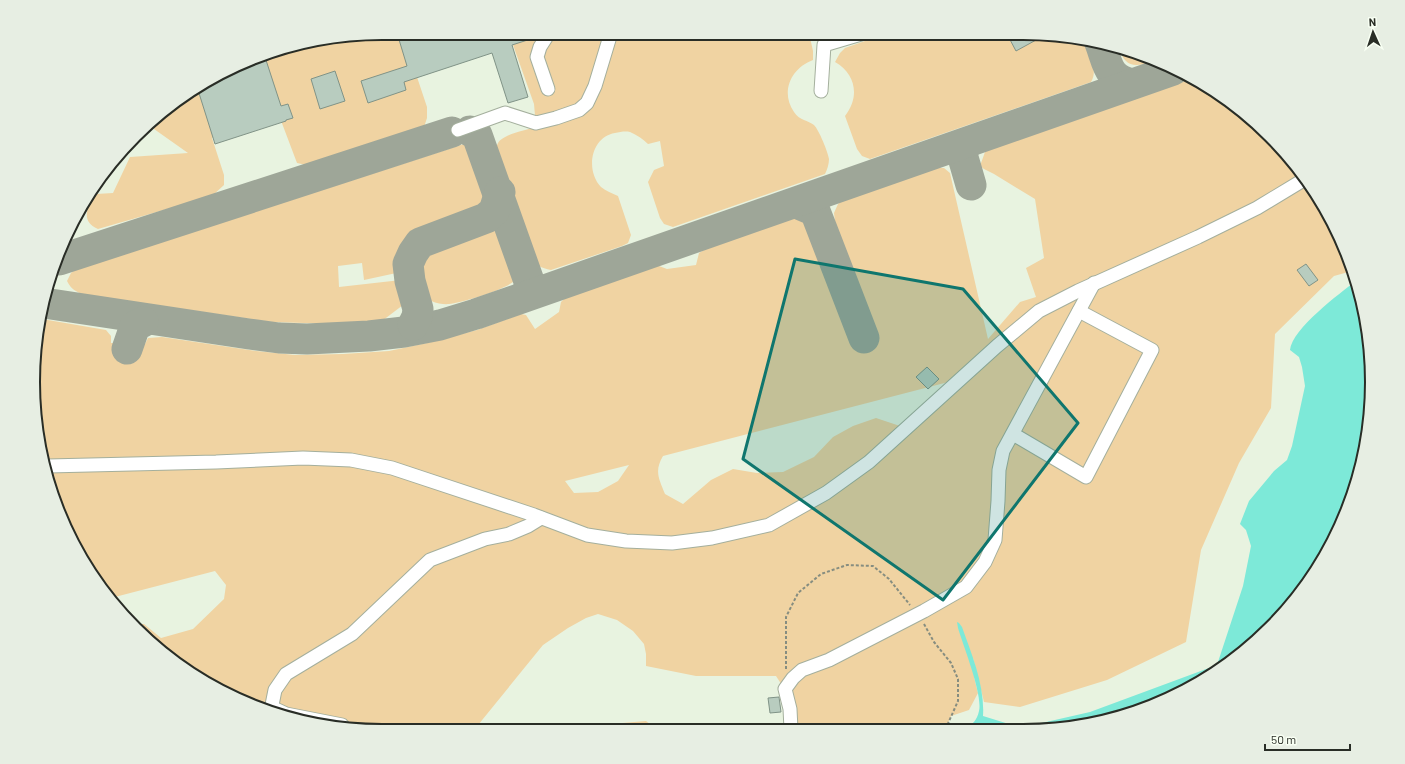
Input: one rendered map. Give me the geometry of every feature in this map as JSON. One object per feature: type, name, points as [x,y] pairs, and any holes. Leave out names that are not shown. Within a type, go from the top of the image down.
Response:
[{"type":"lane","points":[[544,40],[540,47],[537,57],[548,89]]},
{"type":"lane","points":[[458,130],[505,113],[536,123],[579,110],[587,103],[595,86],[609,40]]},
{"type":"lane","points":[[821,91],[822,40]]},
{"type":"lane","points":[[51,466],[216,462],[303,458],[351,460],[392,468],[587,535],[626,541],[672,543],[712,538],[769,525],[826,493],[870,462],[997,346],[1039,311],[1094,283],[1198,237],[1257,208],[1299,181]]},
{"type":"lane","points":[[791,724],[790,709],[785,689],[797,674],[802,670],[829,660],[849,650],[924,611],[966,587],[985,562],[995,540],[999,470],[1003,451],[1094,283]]},
{"type":"lane","points":[[1013,434],[1086,477],[1152,350],[1079,311]]},
{"type":"lane","points":[[271,706],[275,690],[286,674],[352,634],[430,560],[485,539],[509,534],[528,526],[541,518]]},
{"type":"highlighted area","points":[[795,259],[963,289],[1078,423],[943,600],[743,459]]},
{"type":"shaded area","points":[[382,40],[811,40],[813,60],[805,64],[794,75],[788,89],[788,97],[796,115],[814,125],[818,131],[823,141],[829,161],[825,174],[673,227],[664,224],[660,218],[648,182],[654,170],[664,166],[660,141],[648,144],[630,132],[622,132],[607,136],[600,141],[596,147],[592,163],[593,172],[601,187],[618,196],[631,235],[628,243],[551,270],[536,265],[529,259],[496,162],[496,147],[501,140],[510,135],[536,127],[534,104],[512,42],[416,74],[427,107],[427,118],[424,127],[311,166],[297,163],[280,118],[212,138],[224,175],[224,185],[212,196],[98,229],[88,220],[88,208],[97,194],[113,193],[130,157],[188,153],[154,129],[174,111],[192,98],[231,75],[272,58],[337,43]]},
{"type":"shaded area","points":[[868,40],[1023,40],[1068,43],[1086,46],[1092,61],[1094,72],[1091,82],[870,159],[862,156],[857,149],[845,116],[853,101],[854,86],[848,73],[835,62],[845,48]]},
{"type":"shaded area","points":[[1121,55],[1146,63],[1135,65],[1124,59]]},
{"type":"shaded area","points":[[1185,81],[1231,111],[1265,140],[1280,157],[1307,192],[1319,211],[1330,231],[1347,272],[1334,276],[1275,334],[1271,408],[1239,463],[1201,550],[1186,642],[1107,680],[1020,707],[984,702],[973,658],[974,677],[978,693],[969,710],[951,716],[948,724],[791,724],[789,696],[776,676],[696,676],[646,666],[644,644],[633,631],[617,620],[598,614],[586,618],[568,628],[543,645],[479,724],[382,724],[337,721],[293,712],[251,698],[211,678],[174,653],[140,624],[144,624],[161,638],[193,629],[224,599],[226,585],[215,571],[116,597],[86,553],[75,533],[58,492],[47,449],[41,404],[41,360],[46,320],[106,330],[111,336],[111,343],[145,344],[148,338],[162,337],[256,351],[295,355],[389,351],[477,330],[521,314],[526,315],[535,329],[559,312],[561,302],[566,297],[653,266],[659,266],[667,269],[696,265],[699,253],[707,248],[793,218],[798,218],[803,219],[810,226],[849,332],[834,213],[838,204],[843,199],[936,168],[944,168],[950,173],[988,339],[1020,302],[1036,297],[1026,268],[1044,258],[1035,199],[980,166],[985,152],[990,148]],"holes":[[[960,379],[906,428],[876,418],[853,426],[833,437],[814,457],[783,472],[757,473],[733,469],[711,480],[683,504],[665,494],[658,475],[660,461],[663,456]],[[629,465],[618,481],[598,492],[574,493],[565,481]]]},
{"type":"shaded area","points":[[464,144],[478,149],[485,165],[492,191],[482,206],[420,228],[410,236],[404,246],[401,272],[364,280],[362,263],[338,266],[339,287],[401,280],[406,297],[403,305],[382,321],[336,324],[272,322],[85,295],[74,290],[67,281],[71,273],[76,269]]},
{"type":"shaded area","points":[[487,227],[505,234],[514,245],[520,263],[518,275],[515,280],[511,284],[494,291],[455,303],[437,303],[425,298],[420,292],[414,276],[414,264],[416,260],[428,251],[454,243]]},
{"type":"shaded area","points":[[646,721],[650,724],[611,724]]},
{"type":"water","points":[[1351,285],[1362,337],[1365,382],[1362,427],[1347,492],[1330,533],[1307,572],[1294,590],[1265,624],[1218,663],[1243,586],[1251,546],[1246,530],[1240,524],[1249,501],[1274,471],[1287,460],[1292,446],[1305,386],[1299,357],[1290,350],[1293,341],[1299,332],[1318,312]]},
{"type":"water","points":[[957,622],[962,627],[977,671],[982,693],[983,716],[1009,724],[972,724],[976,720],[979,711],[978,694]]},
{"type":"water","points":[[1211,667],[1174,689],[1133,706],[1090,717],[1068,721],[1041,723],[1090,712]]},
{"type":"building","points":[[399,40],[528,40],[512,45],[528,97],[508,103],[492,53],[404,82],[406,90],[368,103],[361,81],[407,66]]},
{"type":"building","points":[[1010,40],[1035,41],[1016,51]]},
{"type":"building","points":[[266,60],[281,106],[288,104],[293,118],[215,144],[199,94],[231,75]]},
{"type":"building","points":[[335,71],[345,101],[320,109],[311,79]]},
{"type":"building","points":[[1306,264],[1318,280],[1309,286],[1297,270]]},
{"type":"building","points":[[927,367],[939,379],[928,389],[916,377]]},
{"type":"building","points":[[779,697],[781,712],[770,713],[768,698]]},
{"type":"taxiway","points":[[1102,50],[1107,64],[1113,74],[1118,78],[1132,84]]},
{"type":"taxiway","points":[[50,304],[279,338],[307,339],[369,336],[404,332],[440,325],[476,314],[1167,72]]},
{"type":"taxiway","points":[[470,131],[477,135],[530,284],[528,290]]},
{"type":"taxiway","points":[[63,259],[452,132]]},
{"type":"taxiway","points":[[964,149],[962,154],[971,185]]},
{"type":"taxiway","points":[[413,325],[417,317],[418,309],[410,281],[408,264],[413,253],[420,243],[486,218],[494,211],[500,192]]},
{"type":"taxiway","points":[[801,205],[815,211],[864,338]]},
{"type":"taxiway","points":[[127,349],[135,326],[143,322]]}]
